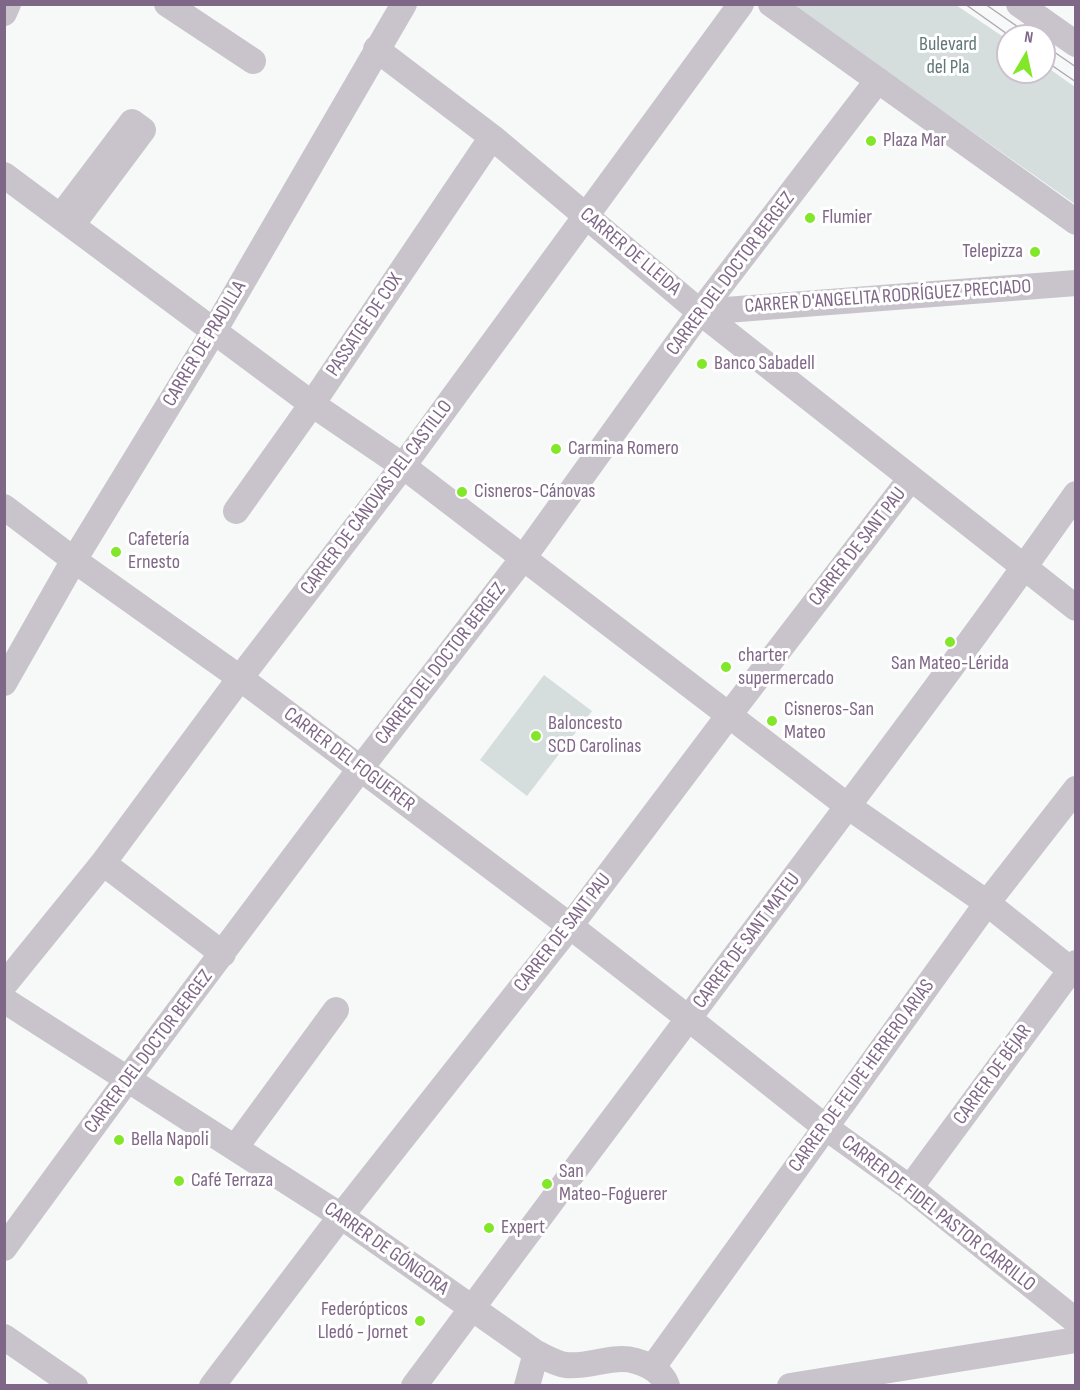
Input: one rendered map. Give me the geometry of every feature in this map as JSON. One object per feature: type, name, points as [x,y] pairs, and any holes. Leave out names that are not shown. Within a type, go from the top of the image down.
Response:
[{"type":"street","points":[[4,13],[8,4]]},
{"type":"street","points":[[167,4],[253,61]]},
{"type":"street","name":"CARRER DE CÁNOVAS DEL CASTILLO","points":[[4,985],[103,863],[240,678],[403,466],[741,4]]},
{"type":"street","points":[[771,4],[1076,222]]},
{"type":"street","points":[[1019,4],[1076,44]]},
{"type":"street","name":"CARRER DE PRADILLA","points":[[4,683],[74,560],[214,331],[401,5]]},
{"type":"street","name":"CARRER DE LLEIDA","points":[[376,49],[492,137],[700,312],[1076,608]]},
{"type":"street","name":"CARRER DEL DOCTOR BERGEZ","points":[[4,1248],[360,768],[524,557],[700,312],[878,80]]},
{"type":"street","name":"PASSATGE DE COX","points":[[236,511],[312,404],[492,137]]},
{"type":"street","points":[[4,175],[312,404],[403,466],[849,807],[987,903],[1074,969]]},
{"type":"street","name":"CARRER D'ANGELITA RODRÍGUEZ PRECIADO","points":[[700,312],[1076,283]]},
{"type":"street","name":"CARRER DE SANT PAU","points":[[212,1386],[341,1216],[570,926],[910,478]]},
{"type":"street","name":"CARRER DE SANT MATEU","points":[[414,1386],[688,1018],[849,807],[1076,494]]},
{"type":"street","name":"CARRER DEL FOGUERER","points":[[4,507],[74,560],[240,678],[570,926],[688,1018]]},
{"type":"street","name":"CARRER DE FELIPE HERRERO ARIAS","points":[[660,1376],[825,1128],[987,903],[1076,789]]},
{"type":"street","points":[[103,863],[223,954]]},
{"type":"street","name":"CARRER DE BÉJAR","points":[[910,1188],[1074,969]]},
{"type":"street","name":"CARRER DE GÓNGORA","points":[[4,1000],[341,1216],[536,1353],[564,1365],[624,1359],[660,1376]]},
{"type":"street","points":[[235,1148],[336,1010]]},
{"type":"street","name":"CARRER DE FIDEL PASTOR CARRILLO","points":[[688,1018],[825,1128],[910,1188],[1076,1321]]},
{"type":"street","points":[[4,1336],[75,1386]]},
{"type":"street","points":[[790,1386],[1076,1340]]},
{"type":"street","points":[[527,1386],[536,1353]]},
{"type":"green space","name":"Bulevard del Pla","points":[[792,5],[956,5],[996,32],[996,84],[1056,84],[1056,74],[1075,87],[1075,204]]},
{"type":"green space","name":"Baloncesto SCD Carolinas","points":[[544,675],[592,711],[527,796],[480,760]]},
{"type":"tram line","points":[[965,4],[996,26]]},
{"type":"tram line","points":[[985,4],[1014,24]]},
{"type":"tram line","points":[[1056,53],[1076,67]]},
{"type":"tram line","points":[[1056,68],[1076,82]]},
{"type":"place","name":"Plaza Mar","points":[[871,141]]},
{"type":"place","name":"Flumier","points":[[810,218]]},
{"type":"place","name":"Telepizza","points":[[1035,252]]},
{"type":"place","name":"Banco Sabadell","points":[[702,364]]},
{"type":"place","name":"Carmina Romero","points":[[556,449]]},
{"type":"place","name":"Cisneros-Cánovas","points":[[462,492]]},
{"type":"place","name":"Cafetería Ernesto","points":[[116,552]]},
{"type":"place","name":"San Mateo-Lérida","points":[[950,642]]},
{"type":"place","name":"charter supermercado","points":[[726,667]]},
{"type":"place","name":"Cisneros-San Mateo","points":[[772,721]]},
{"type":"place","name":"Baloncesto SCD Carolinas","points":[[536,736]]},
{"type":"place","name":"Bella Napoli","points":[[119,1140]]},
{"type":"place","name":"Café Terraza","points":[[179,1181]]},
{"type":"place","name":"San Mateo-Foguerer","points":[[547,1184]]},
{"type":"place","name":"Expert","points":[[489,1228]]},
{"type":"place","name":"Federópticos Lledó - Jornet","points":[[420,1321]]}]
